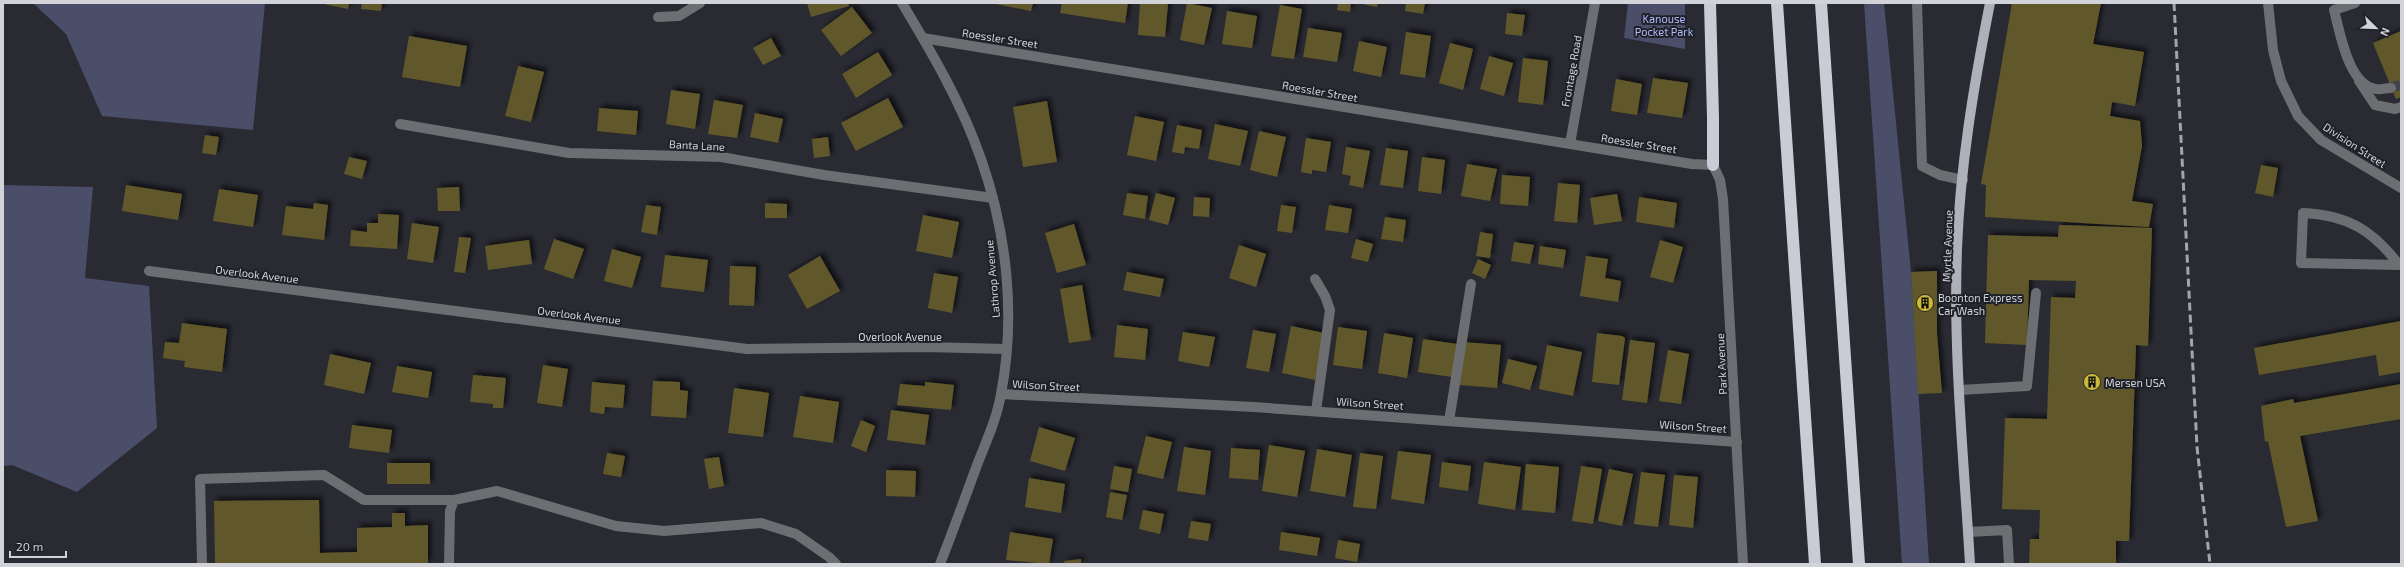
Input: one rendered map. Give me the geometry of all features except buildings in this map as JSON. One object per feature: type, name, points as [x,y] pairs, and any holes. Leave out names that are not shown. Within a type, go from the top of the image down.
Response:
[{"type":"highway","points":[[1710,3],[1713,165]]},
{"type":"highway","points":[[1777,3],[1815,564]]},
{"type":"highway","points":[[1821,3],[1860,564]]},
{"type":"main road","name":"Myrtle Avenue","points":[[1970,564],[1960,390],[1957,249],[1970,117],[1990,3]]},
{"type":"street","points":[[658,17],[679,16],[700,3]]},
{"type":"street","name":"Lathrop Avenue","points":[[902,3],[923,38],[954,96],[981,158],[993,198],[1004,258],[1008,309],[1007,349],[1001,394],[994,423],[940,564]]},
{"type":"street","name":"Frontage Road","points":[[1570,144],[1595,3]]},
{"type":"street","points":[[1917,3],[1922,166],[1940,175],[1963,180]]},
{"type":"street","name":"Division Street","points":[[2268,3],[2273,50],[2281,81],[2298,116],[2321,140],[2401,188]]},
{"type":"street","points":[[2355,3],[2334,10],[2347,57],[2357,78],[2376,105],[2395,109],[2401,107]]},
{"type":"street","name":"Roessler Street","points":[[923,38],[1692,164],[1713,165]]},
{"type":"street","points":[[2357,78],[2374,89],[2391,88]]},
{"type":"street","name":"Banta Lane","points":[[400,124],[569,153],[721,157],[824,175],[993,198]]},
{"type":"street","name":"Park Avenue","points":[[1713,165],[1720,180],[1723,199],[1743,564]]},
{"type":"street","points":[[2303,213],[2319,214],[2368,231],[2385,245],[2400,265],[2301,263],[2303,213]]},
{"type":"street","name":"Overlook Avenue","points":[[149,271],[747,349],[925,347],[1007,349]]},
{"type":"street","points":[[1315,279],[1325,296],[1330,310],[1316,411]]},
{"type":"street","points":[[1449,421],[1471,284]]},
{"type":"street","points":[[1960,390],[2027,386],[2036,293]]},
{"type":"street","name":"Wilson Street","points":[[1001,394],[1316,411],[1737,442]]},
{"type":"street","points":[[202,564],[200,479],[324,475],[364,500],[454,500],[497,491],[616,526],[664,531],[761,523],[796,534],[829,557],[836,564]]},
{"type":"street","points":[[449,564],[450,511],[454,500]]},
{"type":"street","points":[[1968,532],[2007,530],[2009,564]]},
{"type":"green space","points":[[33,3],[265,3],[253,130],[102,116],[66,34]]},
{"type":"green space","name":"Kanouse Pocket Park","points":[[1628,3],[1685,3],[1685,49],[1624,38]]},
{"type":"green space","points":[[1864,3],[1884,3],[1911,272],[1929,564],[1902,564]]},
{"type":"green space","points":[[3,185],[93,187],[85,278],[149,286],[157,428],[77,492],[12,465],[3,466]]},
{"type":"tunnel","points":[[2391,88],[2401,84]]},
{"type":"railway","points":[[2174,3],[2197,447],[2210,564]]},
{"type":"place","name":"Boonton Express Car Wash","points":[[1925,303]]},
{"type":"place","name":"Mersen USA","points":[[2092,382]]}]
